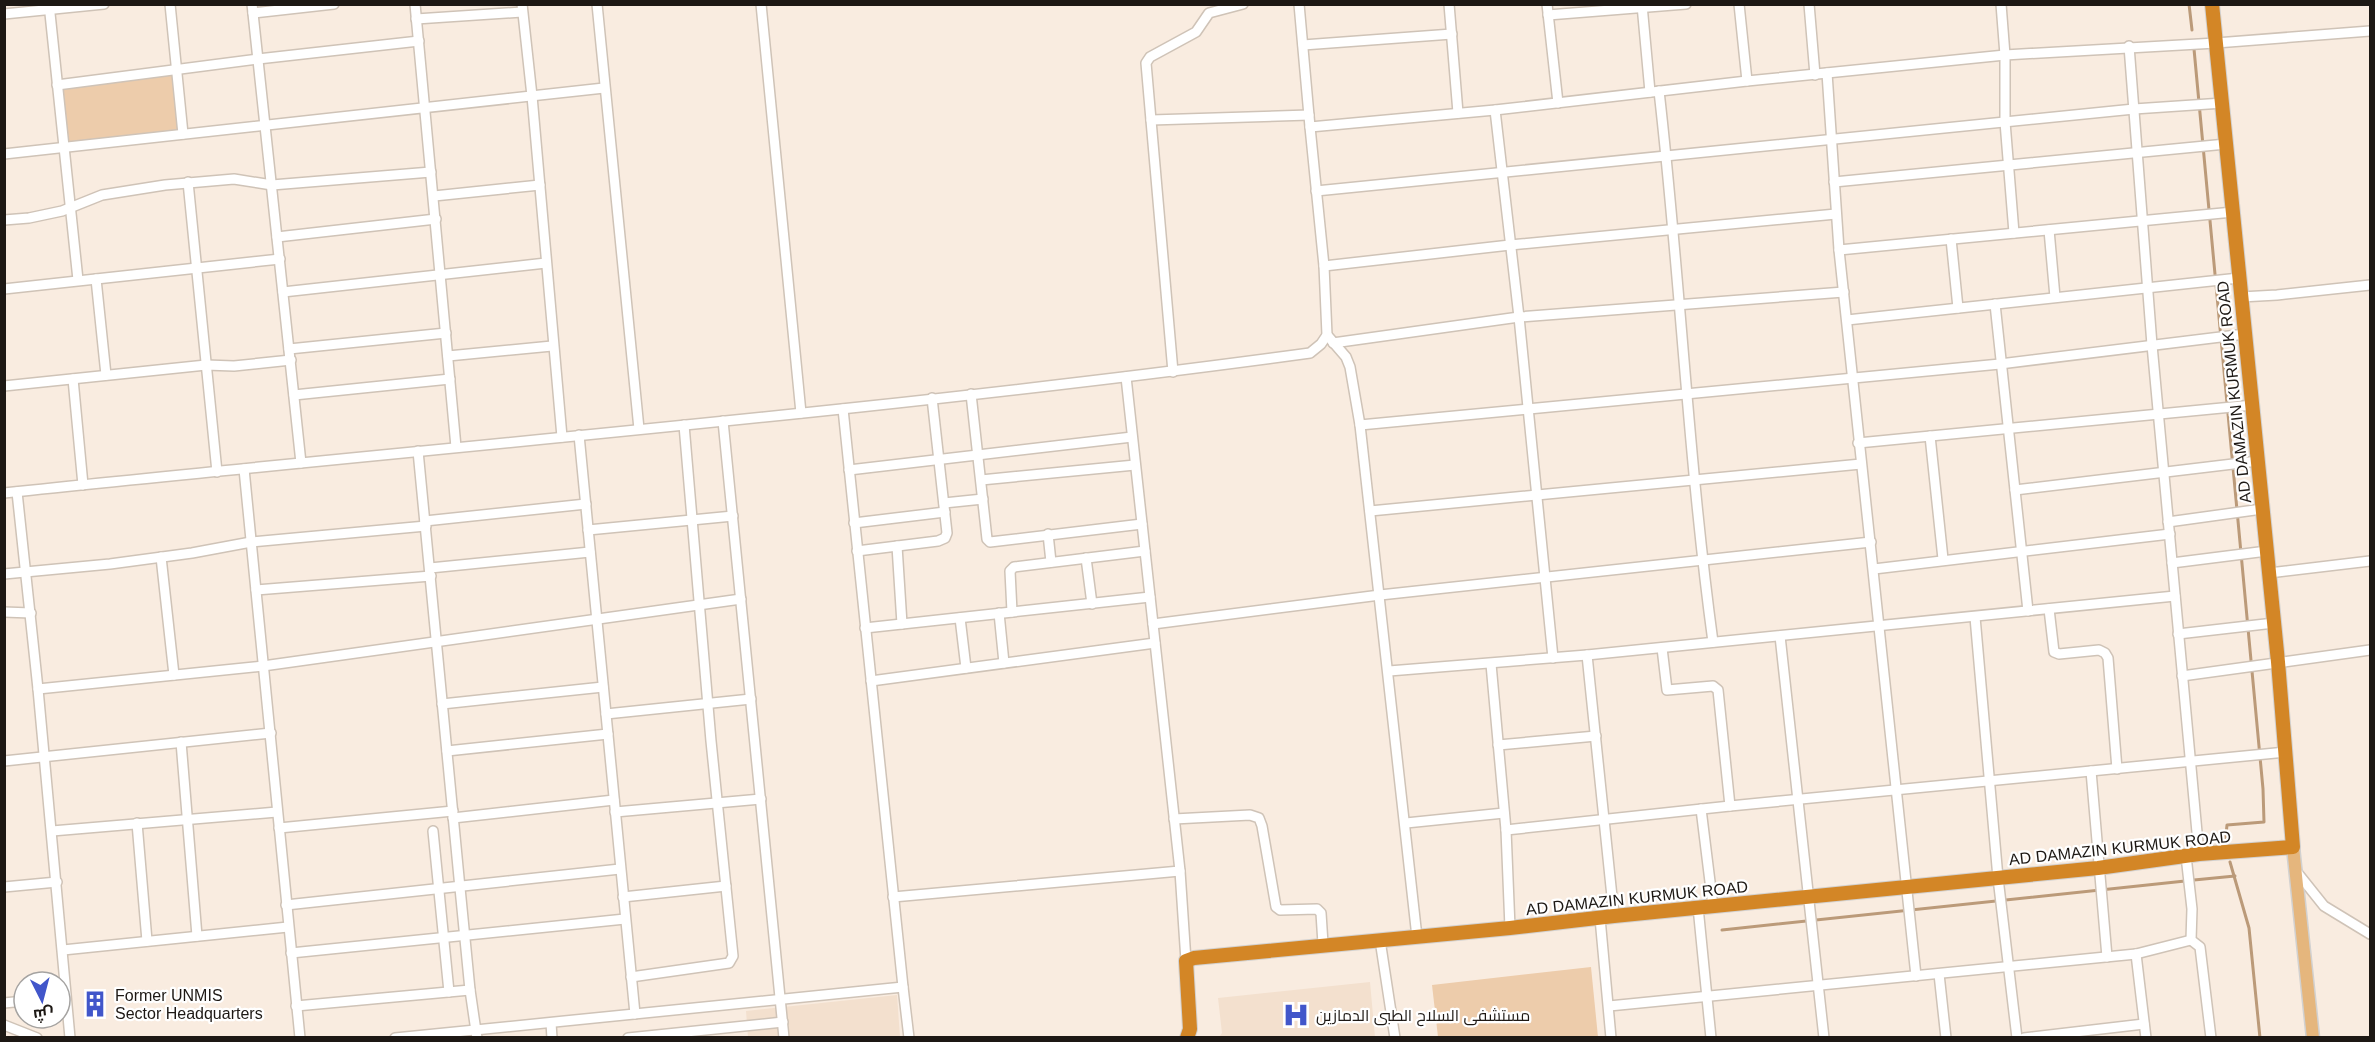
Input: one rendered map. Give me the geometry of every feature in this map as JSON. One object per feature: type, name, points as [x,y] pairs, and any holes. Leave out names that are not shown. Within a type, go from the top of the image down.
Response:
[{"type":"highway","name":"AD DAMAZIN KURMUK ROAD","points":[[1186,961],[1194,958],[2098,868],[2193,855],[2293,847],[2278,662],[2212,4]]},
{"type":"highway","points":[[1186,961],[1190,1029],[1187,1038]]},
{"type":"main road","points":[[2293,847],[2313,1038]]},
{"type":"street","points":[[4,14],[49,7],[104,4]]},
{"type":"street","points":[[170,4],[183,134]]},
{"type":"street","points":[[301,463],[252,9],[334,4]]},
{"type":"street","points":[[415,4],[456,447]]},
{"type":"street","points":[[597,4],[639,429]]},
{"type":"street","points":[[760,4],[801,413]]},
{"type":"street","points":[[1173,372],[1146,63],[1150,57],[1176,45],[1196,32],[1209,13],[1243,4]]},
{"type":"street","points":[[1299,4],[1330,339],[1346,357],[1350,367],[1360,425],[1417,937]]},
{"type":"street","points":[[1449,4],[1458,113]]},
{"type":"street","points":[[1547,4],[1558,103]]},
{"type":"street","points":[[1548,15],[1686,4]]},
{"type":"street","points":[[1739,4],[1747,81]]},
{"type":"street","points":[[1809,4],[1815,75]]},
{"type":"street","points":[[2001,4],[2008,163],[2014,233]]},
{"type":"street","points":[[49,7],[78,280]]},
{"type":"street","points":[[1643,7],[1666,156],[1694,480],[1713,642]]},
{"type":"street","points":[[416,19],[522,8],[562,437]]},
{"type":"street","points":[[1310,127],[1495,110],[1827,72],[2005,55],[2129,46],[2216,43],[2370,31]]},
{"type":"street","points":[[1303,45],[1452,34]]},
{"type":"street","points":[[57,85],[418,41]]},
{"type":"street","points":[[2129,46],[2147,288],[2190,761],[2193,855],[2191,940]]},
{"type":"street","points":[[1827,72],[1836,214],[1858,444],[1874,568],[1916,976]]},
{"type":"street","points":[[4,154],[604,88]]},
{"type":"street","points":[[1316,191],[2134,109],[2223,103]]},
{"type":"street","points":[[1495,110],[1519,317],[1553,658]]},
{"type":"street","points":[[1151,120],[1309,115]]},
{"type":"street","points":[[1834,182],[2008,163],[2137,154],[2226,144]]},
{"type":"street","points":[[4,220],[28,218],[69,208],[102,195],[188,182],[240,179],[272,185],[431,172]]},
{"type":"street","points":[[188,182],[216,472]]},
{"type":"street","points":[[434,196],[540,185]]},
{"type":"street","points":[[1839,250],[2233,212]]},
{"type":"street","points":[[1324,266],[1510,245],[1836,214]]},
{"type":"street","points":[[277,237],[436,219]]},
{"type":"street","points":[[2049,230],[2055,297]]},
{"type":"street","points":[[1952,239],[1958,308]]},
{"type":"street","points":[[4,289],[280,259]]},
{"type":"street","points":[[283,292],[546,263]]},
{"type":"street","points":[[1847,320],[2240,278]]},
{"type":"street","points":[[96,279],[106,375]]},
{"type":"street","points":[[2241,297],[2370,285]]},
{"type":"street","points":[[4,493],[843,409],[1173,372],[1310,353],[1330,339],[1519,317],[1844,292]]},
{"type":"street","points":[[1995,304],[2028,611]]},
{"type":"street","points":[[289,349],[446,333]]},
{"type":"street","points":[[1360,425],[2000,364],[2245,333]]},
{"type":"street","points":[[448,356],[552,346]]},
{"type":"street","points":[[4,386],[206,365],[234,366],[291,360]]},
{"type":"street","points":[[1126,377],[1180,871],[1186,961]]},
{"type":"street","points":[[73,379],[83,485]]},
{"type":"street","points":[[294,395],[450,379]]},
{"type":"street","points":[[971,394],[987,538],[990,542],[1142,524]]},
{"type":"street","points":[[857,551],[938,541],[945,538],[947,533],[932,398]]},
{"type":"street","points":[[1858,444],[2253,405]]},
{"type":"street","points":[[843,409],[909,1038]]},
{"type":"street","points":[[723,421],[782,999],[784,1038]]},
{"type":"street","points":[[631,977],[729,963],[733,956],[698,605],[684,425]]},
{"type":"street","points":[[579,435],[635,1014]]},
{"type":"street","points":[[849,470],[1132,436]]},
{"type":"street","points":[[1930,436],[1944,559]]},
{"type":"street","points":[[418,451],[470,990],[477,1034]]},
{"type":"street","points":[[2015,490],[2258,461]]},
{"type":"street","points":[[1370,511],[1861,464]]},
{"type":"street","points":[[981,480],[1135,465]]},
{"type":"street","points":[[244,469],[300,1038]]},
{"type":"street","points":[[17,492],[57,882],[63,970]]},
{"type":"street","points":[[854,523],[983,499]]},
{"type":"street","points":[[4,574],[161,557],[251,542],[426,524],[586,504]]},
{"type":"street","points":[[2168,522],[2262,509]]},
{"type":"street","points":[[588,530],[733,516]]},
{"type":"street","points":[[1048,534],[1051,562]]},
{"type":"street","points":[[1874,568],[2170,534]]},
{"type":"street","points":[[1153,624],[1380,595],[1871,542]]},
{"type":"street","points":[[897,546],[902,624]]},
{"type":"street","points":[[1012,612],[1011,569],[1145,550]]},
{"type":"street","points":[[2172,562],[2266,551]]},
{"type":"street","points":[[256,590],[590,552]]},
{"type":"street","points":[[161,557],[174,675]]},
{"type":"street","points":[[1086,558],[1092,604]]},
{"type":"street","points":[[2269,573],[2370,561]]},
{"type":"street","points":[[1389,671],[1662,648],[2175,596]]},
{"type":"street","points":[[865,628],[1150,597]]},
{"type":"street","points":[[38,689],[263,666],[741,599]]},
{"type":"street","points":[[2049,609],[2054,652],[2059,654],[2099,650],[2108,658],[2117,769]]},
{"type":"street","points":[[4,612],[31,613]]},
{"type":"street","points":[[999,613],[1004,663]]},
{"type":"street","points":[[1975,616],[1998,878],[2017,1038]]},
{"type":"street","points":[[960,618],[966,668]]},
{"type":"street","points":[[2178,634],[2274,623]]},
{"type":"street","points":[[1780,636],[1824,1038]]},
{"type":"street","points":[[871,681],[1155,643]]},
{"type":"street","points":[[1662,648],[1667,690],[1713,686],[1718,690],[1730,806]]},
{"type":"street","points":[[2182,676],[2370,650]]},
{"type":"street","points":[[1587,655],[1604,820],[1611,1038]]},
{"type":"street","points":[[1491,664],[1506,830],[1510,928]]},
{"type":"street","points":[[442,704],[603,687]]},
{"type":"street","points":[[606,714],[751,699]]},
{"type":"street","points":[[4,761],[271,733]]},
{"type":"street","points":[[447,751],[608,734]]},
{"type":"street","points":[[1498,745],[1596,736]]},
{"type":"street","points":[[181,742],[197,936]]},
{"type":"street","points":[[1506,830],[2286,752]]},
{"type":"street","points":[[2091,771],[2107,957]]},
{"type":"street","points":[[615,812],[761,799]]},
{"type":"street","points":[[279,828],[614,800]]},
{"type":"street","points":[[1701,809],[1713,906]]},
{"type":"street","points":[[52,831],[277,812]]},
{"type":"street","points":[[1406,823],[1504,813]]},
{"type":"street","points":[[1174,819],[1250,815],[1258,818],[1262,826],[1276,907],[1280,910],[1317,909],[1321,913],[1323,945]]},
{"type":"street","points":[[137,823],[147,941]]},
{"type":"street","points":[[433,831],[449,992]]},
{"type":"street","points":[[286,905],[620,869]]},
{"type":"street","points":[[2295,870],[2324,906],[2370,934]]},
{"type":"street","points":[[893,897],[1180,871]]},
{"type":"street","points":[[4,887],[57,882]]},
{"type":"street","points":[[623,897],[726,886]]},
{"type":"street","points":[[1698,907],[1711,1038]]},
{"type":"street","points":[[291,953],[625,919]]},
{"type":"street","points":[[63,950],[288,927]]},
{"type":"street","points":[[1380,940],[1395,1038]]},
{"type":"street","points":[[1609,1006],[2136,954],[2191,940]]},
{"type":"street","points":[[2191,940],[2200,947],[2211,1038]]},
{"type":"street","points":[[2136,954],[2146,1038]]},
{"type":"street","points":[[1939,974],[1946,1038]]},
{"type":"street","points":[[395,1038],[477,1034],[551,1023],[903,987]]},
{"type":"street","points":[[296,1006],[470,990]]},
{"type":"street","points":[[630,1037],[687,1035],[783,1022]]},
{"type":"street","points":[[551,1023],[552,1038]]},
{"type":"street","points":[[2024,1038],[2088,1034],[2144,1024]]},
{"type":"street","points":[[4,1025],[38,1038]]},
{"type":"street","points":[[746,1026],[747,1038]]},
{"type":"shaded area","points":[[172,75],[178,130],[69,143],[63,87]]},
{"type":"shaded area","points":[[1591,967],[1598,1037],[1438,1037],[1432,985]]},
{"type":"shaded area","name":"مستشفى السلاح الطبى الدمازين","points":[[1370,982],[1375,1037],[1219,1037],[1222,1033],[1218,998]]},
{"type":"shaded area","points":[[897,995],[900,1037],[748,1037],[746,1011]]},
{"type":"waterway","points":[[2189,4],[2192,30]]},
{"type":"waterway","points":[[2194,49],[2263,789],[2264,822],[2227,825],[2225,844]]},
{"type":"waterway","points":[[2230,862],[2249,928],[2260,1038]]},
{"type":"waterway","points":[[2194,880],[2235,876]]},
{"type":"waterway","points":[[1722,930],[2185,881]]},
{"type":"place","name":"Former UNMIS Sector Headquarters","points":[[95,1004]]},
{"type":"place","name":"مستشفى السلاح الطبى الدمازين","points":[[1296,1015]]}]
